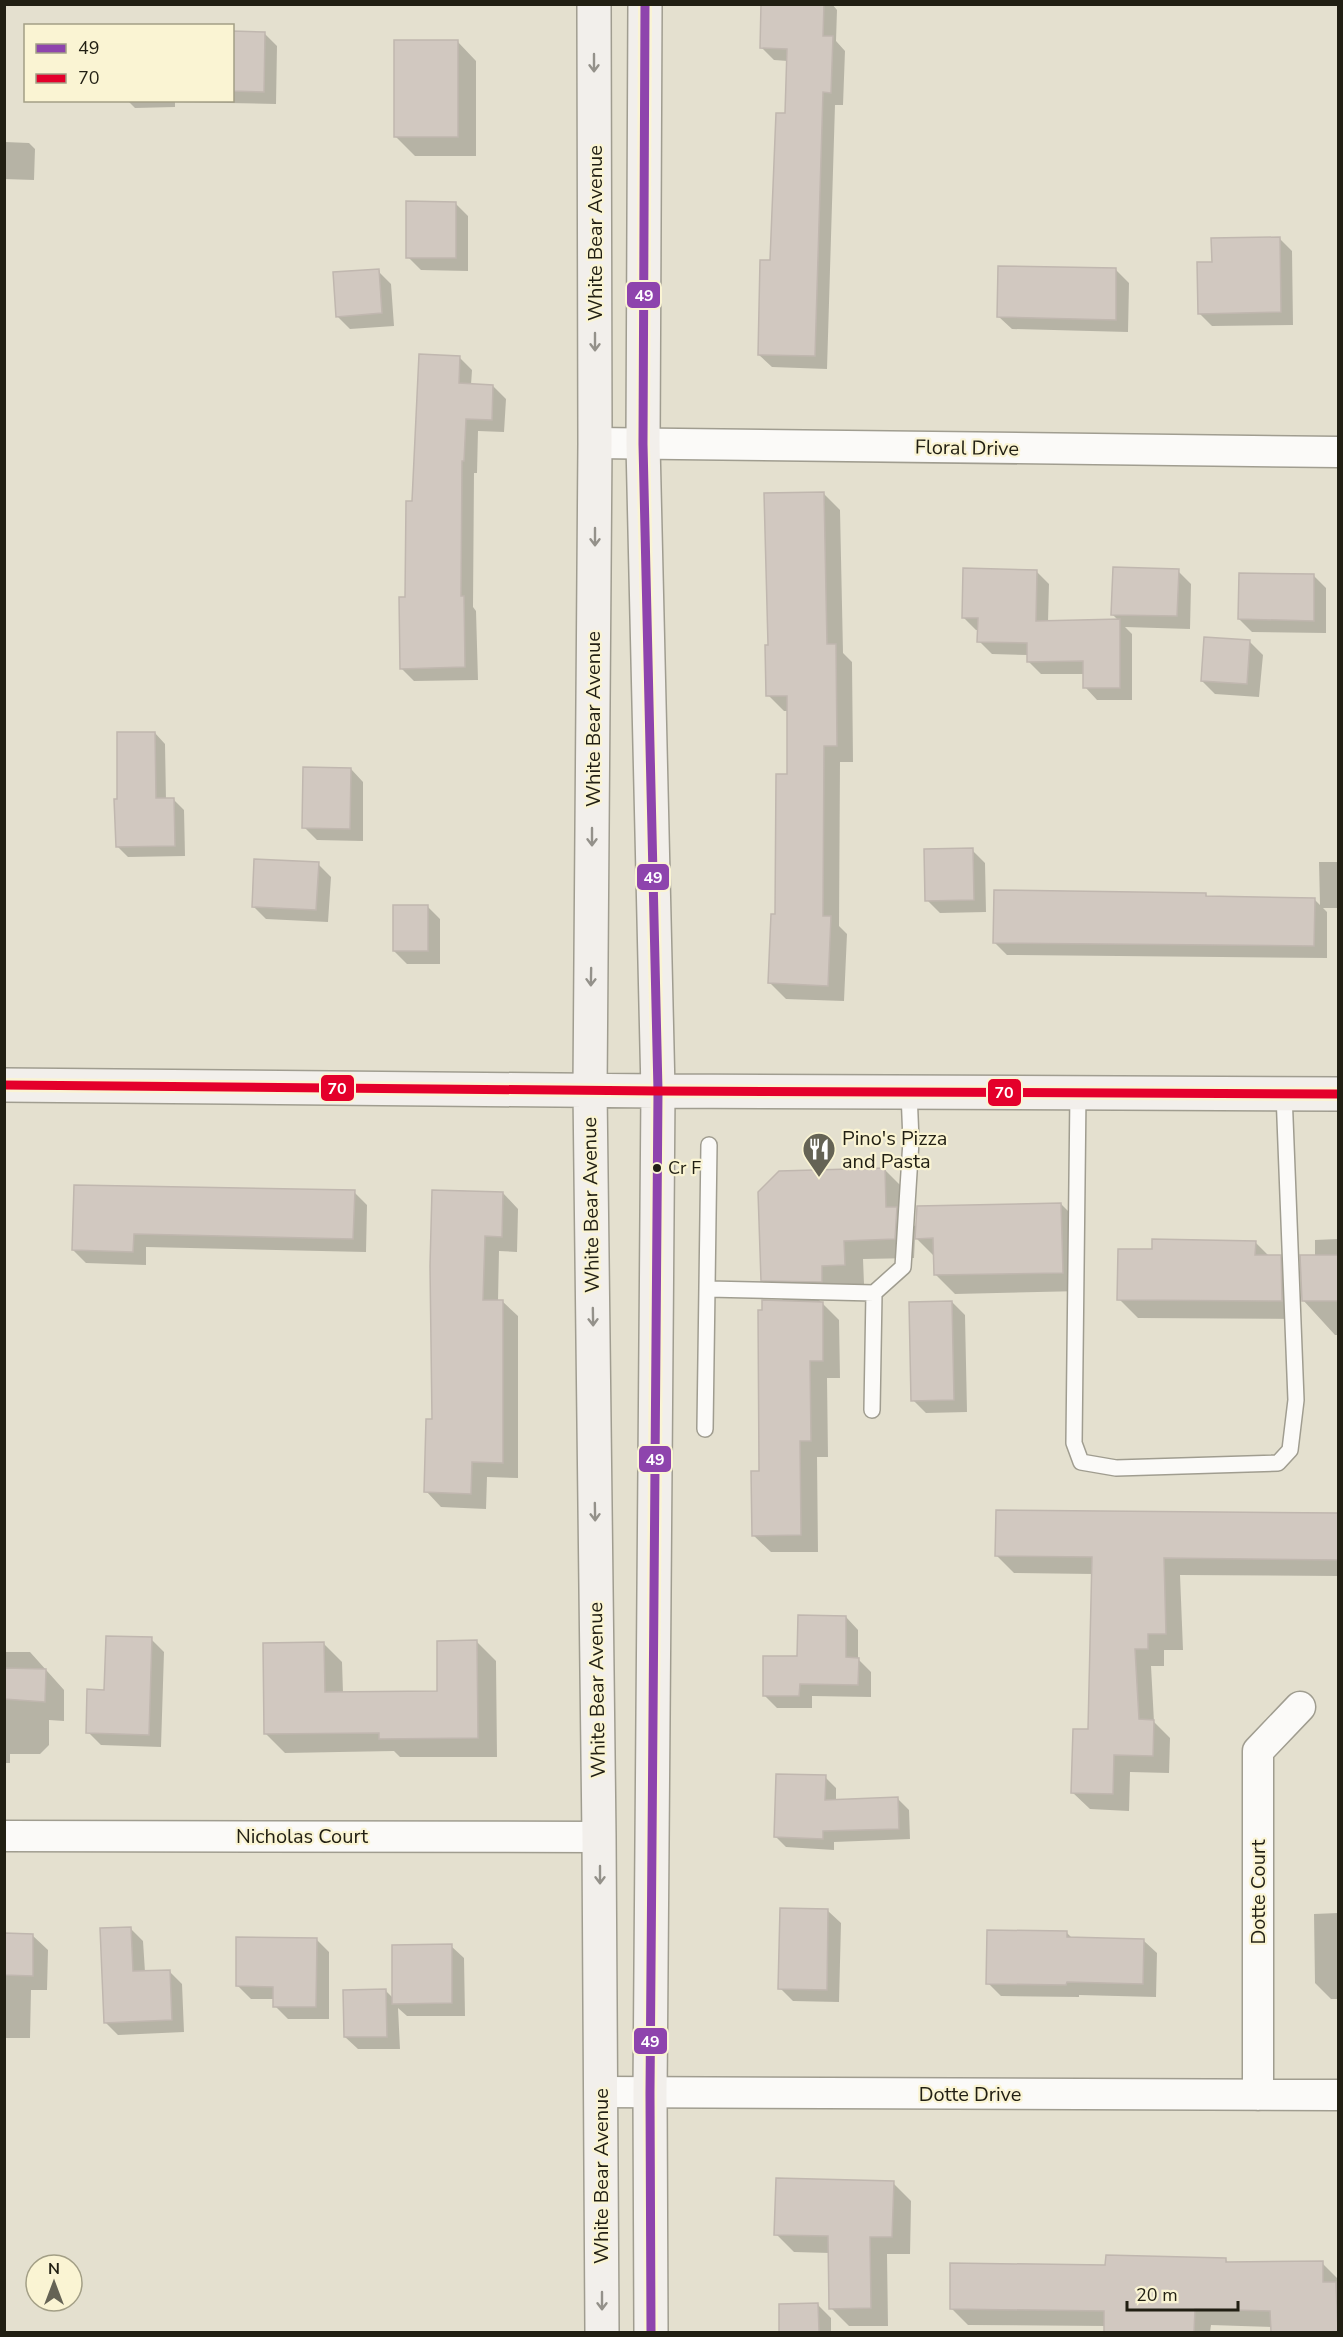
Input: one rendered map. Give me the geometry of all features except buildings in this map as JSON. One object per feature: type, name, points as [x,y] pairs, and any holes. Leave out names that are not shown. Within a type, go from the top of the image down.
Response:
[{"type":"main road","name":"White Bear Avenue","points":[[594,4],[596,444],[590,1090],[602,2332]]},
{"type":"main road","points":[[645,4],[643,444],[658,1091],[650,2093],[651,2332]]},
{"type":"main road","points":[[4,1084],[658,1091],[1338,1094]]},
{"type":"street","name":"Floral Drive","points":[[596,444],[1338,452]]},
{"type":"street","name":"Dotte Court","points":[[1258,2095],[1258,1751],[1300,1707]]},
{"type":"street","name":"Nicholas Court","points":[[4,1836],[599,1837]]},
{"type":"street","name":"Dotte Drive","points":[[601,2092],[1338,2096]]},
{"type":"lane","points":[[708,1289],[874,1293],[903,1267],[911,1141],[909,1092]]},
{"type":"lane","points":[[1078,1093],[1074,1443],[1081,1462],[1116,1468],[1278,1463],[1290,1450],[1296,1400],[1284,1094]]},
{"type":"lane","points":[[705,1429],[709,1145]]},
{"type":"lane","points":[[872,1410],[874,1293]]},
{"type":"transit line","name":"49","points":[[645,4],[643,444],[658,1091],[650,2093],[651,2332]]},
{"type":"transit line","name":"70","points":[[4,1085],[1338,1094]]},
{"type":"place","name":"Cr F","points":[[657,1168]]},
{"type":"place","name":"Pino's Pizza and Pasta","points":[[819,1178]]}]
